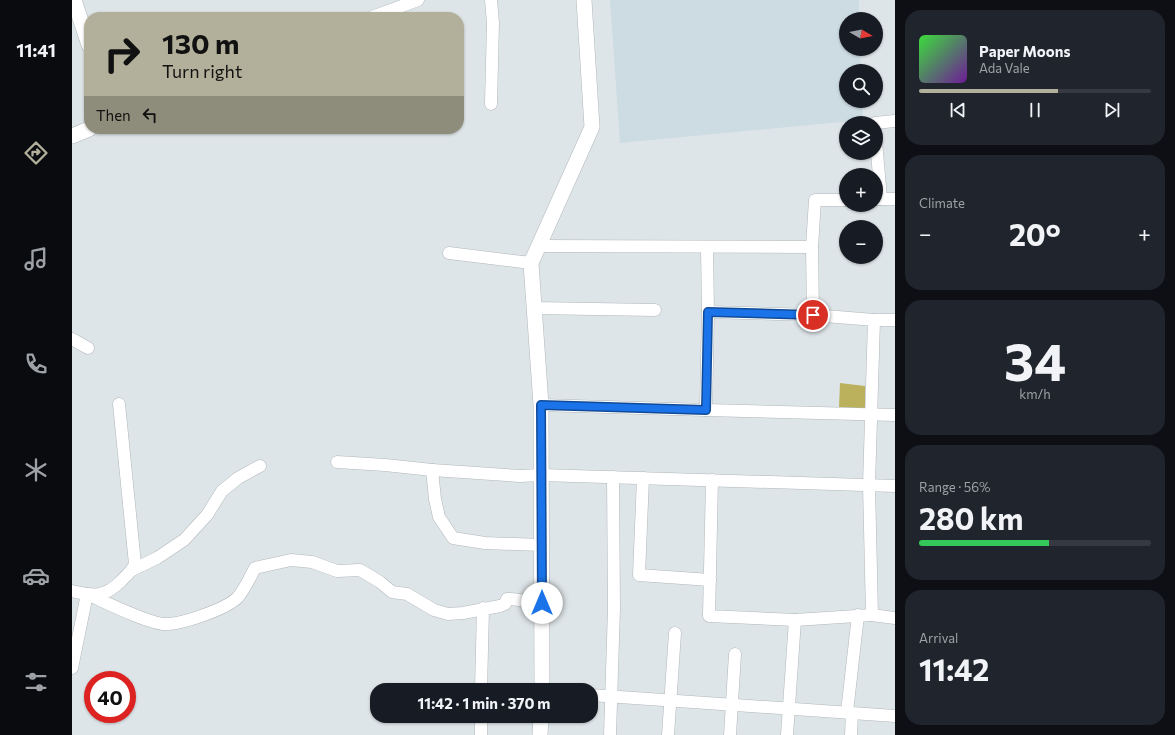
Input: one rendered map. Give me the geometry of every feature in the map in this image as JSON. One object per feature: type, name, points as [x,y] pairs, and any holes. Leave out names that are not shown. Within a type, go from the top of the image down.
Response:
[{"type":"street","points":[[74,0],[84,30]]},
{"type":"street","points":[[386,12],[418,0]]},
{"type":"street","points":[[491,0],[493,31],[491,104]]},
{"type":"street","points":[[542,683],[541,405],[530,263],[592,127],[584,0]]},
{"type":"street","points":[[883,122],[895,121]]},
{"type":"street","points":[[72,136],[84,131]]},
{"type":"street","points":[[883,199],[895,199]]},
{"type":"street","points":[[813,315],[812,247],[815,200],[839,200]]},
{"type":"street","points":[[538,246],[812,247]]},
{"type":"street","points":[[706,410],[708,312],[707,247]]},
{"type":"street","points":[[449,253],[530,263]]},
{"type":"street","points":[[534,308],[655,310]]},
{"type":"street","points":[[708,312],[813,315],[874,320],[895,320]]},
{"type":"street","points":[[872,615],[869,485],[874,320]]},
{"type":"street","points":[[72,339],[88,348]]},
{"type":"street","points":[[119,404],[136,559],[132,570]]},
{"type":"street","points":[[541,405],[895,416]]},
{"type":"street","points":[[337,462],[385,464],[432,470],[520,476],[541,475],[895,486]]},
{"type":"street","points":[[72,591],[100,595],[110,592],[132,570],[157,558],[184,540],[207,515],[222,491],[238,478],[260,466]]},
{"type":"street","points":[[432,470],[435,499],[439,517],[453,538],[485,543],[541,545]]},
{"type":"street","points":[[610,735],[614,608],[614,477]]},
{"type":"street","points":[[643,478],[639,575],[710,580]]},
{"type":"street","points":[[712,480],[709,616],[794,620],[858,615],[895,618]]},
{"type":"street","points":[[87,594],[137,616],[165,624],[205,615],[221,608],[238,598],[255,568],[291,560],[312,562],[337,571],[360,570],[380,582],[392,592],[407,594],[434,610],[448,614],[463,613],[500,606],[505,604],[507,599],[542,603]]},
{"type":"street","points":[[72,668],[87,594]]},
{"type":"street","points":[[481,683],[483,608]]},
{"type":"street","points":[[851,735],[850,713],[858,615]]},
{"type":"street","points":[[787,735],[794,620]]},
{"type":"street","points":[[668,735],[675,633]]},
{"type":"street","points":[[730,735],[735,654]]},
{"type":"street","points":[[598,695],[895,716]]},
{"type":"street","points":[[481,723],[481,735]]},
{"type":"street","points":[[540,735],[541,723]]},
{"type":"shaded area","points":[[610,0],[859,0],[859,12],[839,12],[839,56],[860,56],[861,64],[839,64],[839,108],[862,108],[863,116],[839,116],[839,122],[620,143]]},
{"type":"shaded area","points":[[840,383],[865,386],[865,408],[839,408]]},
{"type":"route","points":[[542,603],[541,405],[706,410],[708,312],[813,315]]}]
